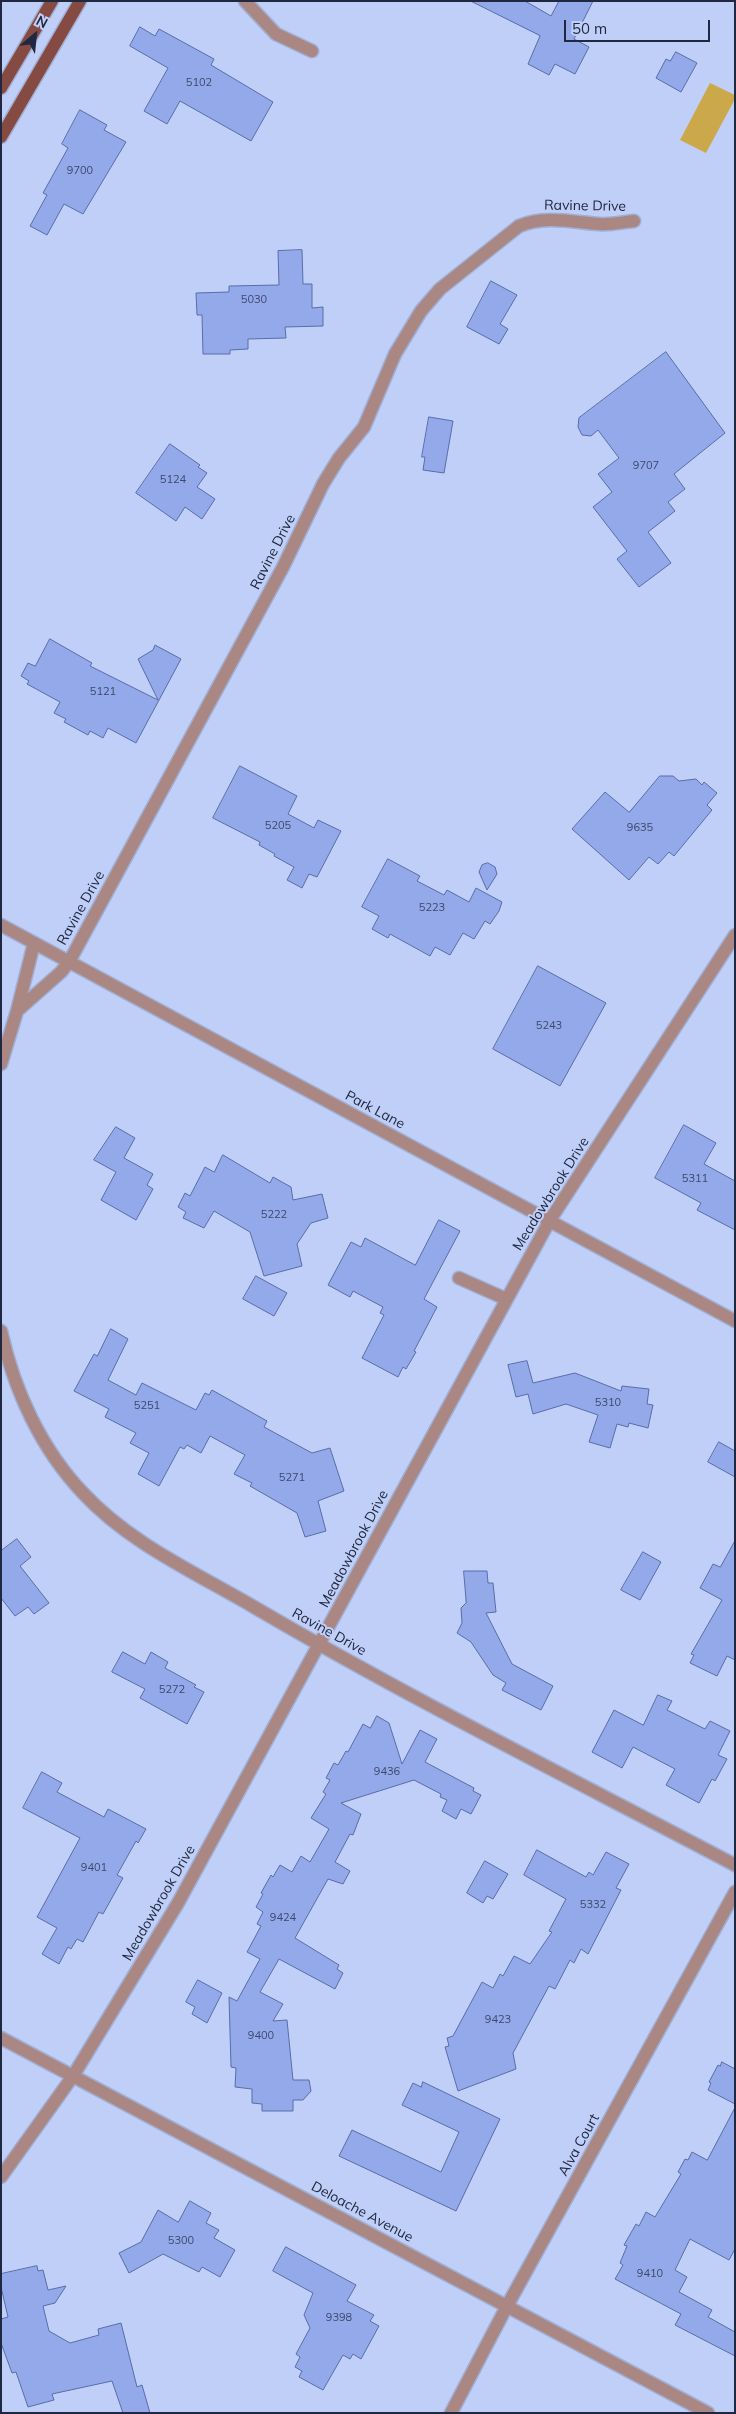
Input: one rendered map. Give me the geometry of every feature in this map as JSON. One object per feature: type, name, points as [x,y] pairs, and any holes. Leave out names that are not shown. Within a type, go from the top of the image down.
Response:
[{"type":"main road","points":[[1,88],[52,1]]},
{"type":"main road","points":[[1,137],[80,1]]},
{"type":"street","points":[[245,1],[276,34],[312,51]]},
{"type":"street","name":"Ravine Drive","points":[[17,1011],[61,972],[68,962],[283,567],[323,484],[339,458],[364,427],[395,354],[422,311],[440,289],[525,223],[547,220],[602,224],[634,221]]},
{"type":"street","name":"Park Lane","points":[[1,926],[735,1321]]},
{"type":"street","name":"Meadowbrook Drive","points":[[1,2177],[73,2076],[178,1903],[550,1220],[735,936]]},
{"type":"street","name":"Ravine Drive","points":[[1,1064],[34,943]]},
{"type":"street","points":[[459,1278],[506,1299]]},
{"type":"street","name":"Ravine Drive","points":[[1,1331],[8,1360],[24,1404],[57,1461],[82,1492],[108,1518],[147,1544],[319,1645],[735,1865]]},
{"type":"street","name":"Alva Court","points":[[451,2413],[507,2306],[735,1892]]},
{"type":"street","name":"Deloache Avenue","points":[[1,2038],[708,2413]]},
{"type":"shaded area","points":[[710,83],[735,95],[735,99],[706,153],[680,140]]},
{"type":"building","points":[[471,1],[525,1],[551,16],[559,1],[593,1],[574,39],[589,47],[575,74],[555,64],[549,75],[528,64],[540,36]]},
{"type":"building","points":[[140,27],[155,36],[159,29],[214,59],[211,65],[273,102],[251,141],[180,101],[167,124],[144,111],[168,68],[130,46]]},
{"type":"building","points":[[676,52],[697,63],[681,92],[656,78],[666,59],[670,61]]},
{"type":"building","points":[[80,110],[107,125],[104,130],[126,142],[83,214],[64,204],[47,235],[30,226],[47,195],[43,193],[68,148],[62,144]]},
{"type":"building","points":[[302,250],[303,284],[312,284],[312,308],[323,307],[323,326],[285,327],[286,338],[248,339],[248,349],[230,350],[230,354],[203,354],[202,315],[197,315],[196,293],[229,292],[229,286],[279,285],[278,251]]},
{"type":"building","points":[[491,281],[517,295],[500,324],[508,329],[499,344],[467,327]]},
{"type":"building","points":[[666,352],[725,433],[674,474],[685,489],[668,502],[675,511],[648,532],[671,563],[639,587],[617,559],[627,551],[593,507],[612,492],[598,474],[619,458],[598,430],[591,436],[582,435],[578,427],[579,418]]},
{"type":"building","points":[[429,417],[453,421],[444,473],[423,470],[425,457],[422,457]]},
{"type":"building","points":[[170,444],[200,465],[198,467],[207,473],[197,487],[215,499],[202,519],[185,507],[176,521],[136,493]]},
{"type":"building","points":[[50,639],[92,663],[90,666],[158,700],[138,659],[153,650],[155,645],[181,659],[136,743],[108,728],[103,738],[90,731],[88,735],[64,722],[66,719],[54,713],[60,702],[27,684],[29,681],[21,676],[28,663],[35,666]]},
{"type":"building","points":[[240,766],[297,796],[288,814],[314,828],[318,820],[341,831],[317,877],[309,874],[302,888],[287,880],[294,867],[259,845],[260,842],[213,818]]},
{"type":"building","points":[[660,776],[673,776],[679,781],[696,779],[702,785],[704,782],[717,793],[707,805],[712,810],[674,856],[669,852],[658,864],[649,857],[629,880],[572,829],[605,792],[629,812]]},
{"type":"building","points":[[388,859],[420,876],[417,881],[444,895],[447,890],[469,902],[476,888],[502,902],[499,911],[490,924],[485,921],[474,939],[463,933],[450,955],[435,947],[430,956],[390,934],[388,938],[372,929],[379,916],[362,907]]},
{"type":"building","points":[[488,863],[495,867],[497,874],[487,890],[479,872],[482,865]]},
{"type":"building","points":[[538,966],[606,1003],[560,1086],[493,1049]]},
{"type":"building","points":[[684,1125],[716,1143],[704,1164],[735,1181],[735,1230],[697,1210],[701,1203],[655,1178]]},
{"type":"building","points":[[116,1127],[135,1138],[124,1158],[153,1174],[147,1185],[153,1189],[136,1220],[101,1200],[116,1172],[94,1160]]},
{"type":"building","points":[[223,1155],[270,1183],[273,1177],[291,1187],[293,1200],[322,1194],[328,1218],[311,1223],[297,1244],[302,1266],[264,1276],[250,1232],[214,1211],[204,1228],[183,1218],[186,1212],[178,1207],[185,1193],[190,1196],[205,1167],[214,1172]]},
{"type":"building","points":[[439,1220],[460,1231],[424,1299],[437,1307],[414,1351],[416,1352],[406,1369],[403,1367],[398,1377],[362,1358],[384,1315],[380,1313],[383,1307],[353,1291],[350,1297],[328,1285],[351,1242],[361,1247],[365,1238],[415,1265]]},
{"type":"building","points":[[256,1276],[287,1293],[274,1316],[243,1299]]},
{"type":"building","points":[[111,1329],[128,1339],[108,1380],[136,1395],[142,1383],[196,1410],[205,1393],[209,1395],[212,1390],[267,1421],[264,1427],[312,1453],[330,1448],[344,1491],[318,1501],[326,1531],[305,1537],[297,1513],[250,1486],[252,1483],[234,1474],[245,1455],[210,1436],[201,1453],[187,1445],[184,1449],[180,1447],[159,1486],[138,1474],[149,1453],[130,1443],[136,1433],[105,1417],[109,1409],[74,1391],[94,1354],[97,1356]]},
{"type":"building","points":[[527,1361],[533,1383],[575,1373],[621,1391],[622,1386],[649,1389],[647,1404],[653,1405],[648,1428],[629,1423],[628,1427],[617,1424],[610,1448],[589,1442],[598,1415],[566,1404],[533,1414],[528,1394],[516,1397],[508,1365]]},
{"type":"building","points":[[719,1442],[735,1451],[735,1477],[708,1462]]},
{"type":"building","points":[[17,1539],[31,1557],[20,1566],[49,1603],[34,1614],[28,1607],[15,1616],[1,1598],[1,1551]]},
{"type":"building","points":[[735,1541],[735,1660],[727,1656],[717,1676],[690,1663],[694,1655],[691,1654],[722,1600],[700,1588],[713,1564],[720,1567]]},
{"type":"building","points":[[643,1552],[661,1562],[640,1600],[621,1590]]},
{"type":"building","points":[[464,1571],[487,1571],[488,1583],[493,1583],[496,1612],[486,1613],[512,1664],[553,1686],[541,1710],[502,1690],[506,1683],[493,1675],[471,1642],[457,1633],[462,1623],[461,1608],[466,1603]]},
{"type":"building","points":[[123,1652],[145,1664],[151,1652],[168,1662],[165,1668],[196,1685],[194,1687],[204,1692],[187,1724],[140,1698],[145,1689],[112,1672]]},
{"type":"building","points":[[658,1695],[672,1701],[667,1710],[705,1729],[710,1721],[730,1731],[718,1755],[727,1759],[715,1781],[712,1779],[699,1803],[666,1785],[675,1769],[633,1747],[622,1768],[592,1752],[614,1710],[643,1725]]},
{"type":"building","points":[[377,1716],[389,1723],[402,1764],[420,1730],[437,1739],[425,1762],[474,1788],[473,1791],[481,1795],[471,1814],[461,1809],[456,1819],[442,1811],[447,1800],[440,1797],[441,1794],[414,1780],[341,1803],[361,1814],[353,1835],[350,1834],[335,1862],[350,1871],[343,1884],[328,1879],[295,1938],[339,1965],[337,1969],[343,1973],[335,1989],[279,1959],[260,1992],[283,2004],[273,2021],[287,2020],[293,2080],[309,2080],[311,2091],[303,2100],[293,2100],[293,2111],[262,2111],[262,2104],[252,2103],[252,2089],[235,2087],[236,2068],[231,2067],[229,1997],[237,2001],[260,1959],[247,1952],[261,1926],[257,1924],[263,1912],[256,1907],[263,1894],[261,1893],[271,1875],[273,1877],[280,1865],[292,1872],[301,1856],[310,1862],[329,1829],[311,1818],[326,1794],[323,1792],[330,1780],[326,1778],[334,1763],[338,1765],[346,1751],[348,1752],[363,1724],[370,1728]]},
{"type":"building","points":[[42,1772],[62,1783],[57,1792],[104,1817],[108,1809],[146,1829],[138,1843],[136,1841],[117,1875],[123,1878],[103,1914],[99,1912],[83,1942],[77,1939],[71,1949],[68,1947],[59,1964],[42,1954],[57,1928],[37,1917],[80,1838],[23,1808]]},
{"type":"building","points":[[537,1850],[586,1877],[589,1872],[593,1875],[606,1852],[629,1864],[616,1888],[621,1890],[588,1954],[581,1949],[574,1963],[570,1960],[555,1989],[549,1986],[513,2053],[516,2069],[458,2091],[445,2047],[449,2046],[447,2038],[453,2036],[482,1982],[493,1988],[500,1974],[503,1976],[514,1956],[530,1964],[552,1932],[549,1931],[566,1899],[524,1875]]},
{"type":"building","points":[[485,1861],[508,1874],[493,1899],[487,1896],[483,1903],[467,1893]]},
{"type":"building","points":[[198,1980],[222,1993],[207,2023],[192,2014],[195,2007],[186,2002]]},
{"type":"building","points":[[722,2062],[735,2069],[735,2104],[708,2090],[711,2083],[709,2082],[718,2065],[720,2066]]},
{"type":"building","points":[[423,2082],[500,2119],[456,2211],[339,2156],[352,2130],[441,2172],[459,2132],[402,2105],[413,2083],[421,2087]]},
{"type":"building","points":[[735,2108],[735,2249],[729,2260],[690,2239],[675,2270],[687,2277],[679,2292],[712,2310],[708,2317],[735,2332],[735,2356],[675,2325],[681,2314],[615,2279],[623,2265],[620,2263],[627,2246],[624,2245],[636,2224],[639,2226],[646,2212],[655,2217],[681,2174],[678,2172],[685,2159],[688,2160],[692,2152],[707,2160]]},
{"type":"building","points":[[190,2201],[211,2213],[206,2223],[219,2230],[214,2238],[235,2250],[220,2277],[202,2267],[199,2272],[163,2254],[129,2273],[119,2253],[141,2242],[158,2210],[178,2222]]},
{"type":"building","points":[[286,2247],[356,2285],[347,2301],[374,2315],[370,2321],[379,2326],[361,2359],[353,2354],[350,2359],[343,2355],[323,2390],[299,2377],[302,2371],[295,2367],[300,2357],[296,2354],[310,2328],[304,2315],[313,2293],[273,2271]]},
{"type":"building","points":[[37,2266],[38,2271],[43,2270],[48,2290],[66,2286],[55,2303],[43,2306],[49,2331],[70,2343],[99,2335],[98,2329],[121,2323],[137,2387],[142,2385],[150,2413],[123,2413],[112,2381],[52,2394],[54,2400],[28,2407],[16,2372],[12,2373],[1,2343],[1,2319],[8,2317],[1,2287],[1,2274]]}]
